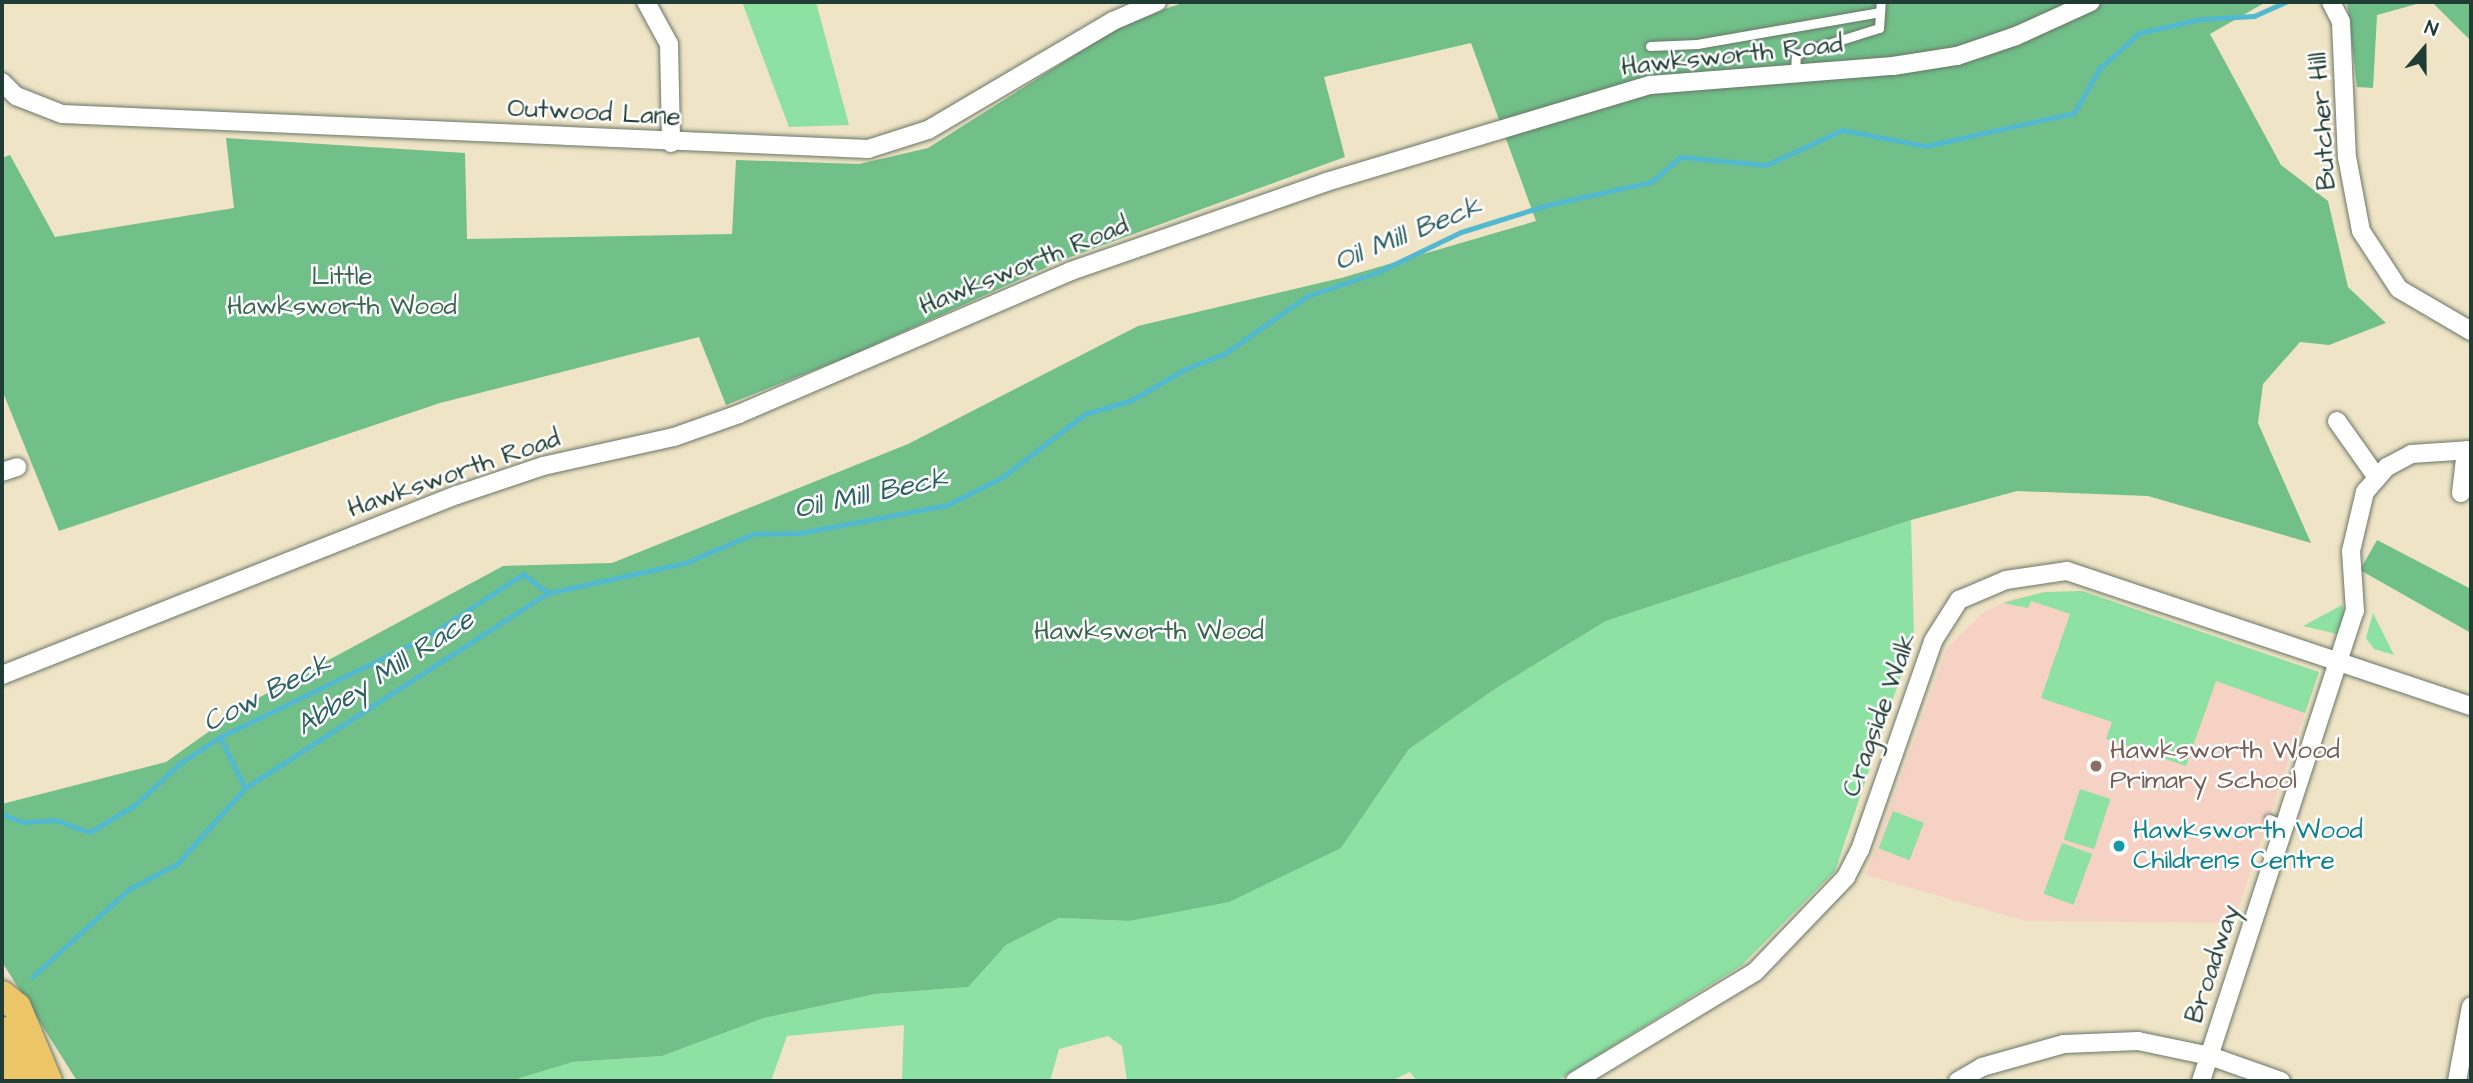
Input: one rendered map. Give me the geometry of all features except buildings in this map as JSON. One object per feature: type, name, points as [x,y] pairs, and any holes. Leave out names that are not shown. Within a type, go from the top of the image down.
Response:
[{"type":"main road","points":[[2,995],[17,1007],[28,1074]]},
{"type":"main road","points":[[2,1031],[28,1074]]},
{"type":"street","points":[[646,2],[669,44],[671,143]]},
{"type":"street","name":"Outwood Lane","points":[[2,82],[16,96],[62,114],[671,143],[867,149],[928,130],[1113,21],[1157,2]]},
{"type":"street","name":"Hawksworth Road","points":[[2,676],[457,495],[543,466],[674,437],[739,414],[1071,271],[1326,182],[1650,85],[1957,56],[2016,36],[2091,2]]},
{"type":"street","name":"Butcher Hill","points":[[2331,2],[2341,22],[2347,157],[2361,230],[2399,289],[2471,331]]},
{"type":"street","points":[[2337,421],[2376,476],[2411,454],[2468,450],[2461,493]]},
{"type":"street","name":"Broadway","points":[[2201,1081],[2340,663],[2355,611],[2351,570],[2354,531],[2365,492],[2376,476]]},
{"type":"street","name":"Cragside Walk","points":[[1584,1078],[1755,972],[1846,877],[1860,850],[1922,663],[1959,600],[2006,580],[2067,571],[2471,706]]},
{"type":"street","points":[[2457,1081],[2471,1006]]},
{"type":"street","points":[[1958,1081],[1982,1067],[2064,1044],[2138,1041],[2210,1056],[2281,1081]]},
{"type":"lane","points":[[1650,46],[1697,44],[1881,7],[1879,28],[1796,54],[1795,72]]},
{"type":"lane","points":[[2269,819],[2286,826]]},
{"type":"shaded area","name":"Hawksworth Wood Primary School","points":[[2082,591],[2319,672],[2233,923],[2026,921],[1866,875],[1947,648],[1985,611],[2014,598]]},
{"type":"green space","points":[[742,2],[816,2],[849,125],[789,127]]},
{"type":"green space","name":"Hawksworth Wood","points":[[1186,2],[2266,2],[2210,34],[2281,165],[2328,201],[2348,287],[2386,323],[2329,345],[2300,342],[2263,384],[2258,423],[2311,543],[2148,496],[2017,491],[1911,520],[1606,621],[1498,687],[1409,749],[1341,848],[1229,902],[1129,921],[1059,918],[1006,945],[968,987],[876,994],[764,1018],[662,1056],[573,1062],[510,1081],[77,1081],[2,962],[2,804],[166,762],[249,703],[503,566],[612,563],[908,444],[1138,326],[1341,278],[1536,221],[1471,43],[1324,77],[1345,157],[1065,259],[850,356],[726,405],[699,337],[440,403],[59,531],[2,390],[2,158],[10,155],[55,237],[234,208],[226,138],[465,153],[467,239],[732,234],[736,160],[859,164],[928,148],[1130,20]]},
{"type":"green space","points":[[2347,2],[2424,2],[2377,15],[2373,88],[2357,87]]},
{"type":"green space","points":[[2432,2],[2471,2],[2471,41]]},
{"type":"green space","points":[[1911,520],[1914,637],[1835,871],[1742,965],[1557,1081],[1417,1081],[1410,1072],[1391,1081],[1127,1081],[1122,1046],[1108,1036],[1059,1049],[1050,1081],[902,1081],[904,1025],[787,1036],[771,1081],[510,1081],[573,1062],[662,1056],[764,1018],[876,994],[967,987],[1006,945],[1059,918],[1129,921],[1341,848],[1409,749],[1498,687],[1606,621]]},
{"type":"green space","points":[[2377,540],[2471,589],[2471,633],[2360,570]]},
{"type":"green space","points":[[2082,591],[2319,672],[2305,713],[2216,681],[2186,766],[2106,739],[2112,722],[2041,698],[2070,614],[2031,601],[2028,608],[2003,603],[2044,592]]},
{"type":"green space","points":[[2342,605],[2345,615],[2337,634],[2303,626]]},
{"type":"green space","points":[[2373,613],[2394,655],[2374,649],[2366,638]]},
{"type":"green space","points":[[2080,789],[2110,799],[2094,849],[2064,839]]},
{"type":"green space","points":[[1893,811],[1924,823],[1909,860],[1879,848]]},
{"type":"green space","points":[[2062,843],[2092,854],[2074,905],[2044,894]]},
{"type":"waterway","name":"Oil Mill Beck","points":[[32,977],[129,889],[177,864],[245,788],[548,593],[685,563],[753,534],[800,533],[947,505],[1001,478],[1085,414],[1132,400],[1185,369],[1224,354],[1307,296],[1378,272],[1461,232],[1547,205],[1651,182],[1681,157],[1766,165],[1842,130],[1926,146],[2074,113],[2099,69],[2139,33],[2201,19],[2254,16],[2286,2]]},
{"type":"waterway","name":"Cow Beck","points":[[2,814],[22,822],[55,820],[90,832],[135,805],[179,764],[220,737],[428,636],[523,574],[548,593]]},
{"type":"waterway","name":"Abbey Mill Race","points":[[220,737],[245,788]]},
{"type":"place","name":"Hawksworth Wood Primary School","points":[[2096,766]]},
{"type":"place","name":"Hawksworth Wood Childrens Centre","points":[[2119,846]]},
{"type":"park label","name":"Little Hawksworth Wood","points":[[342,292]]}]
